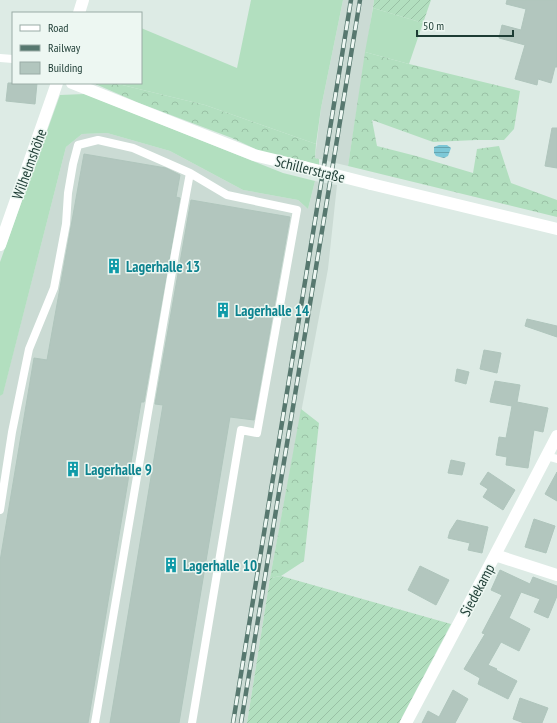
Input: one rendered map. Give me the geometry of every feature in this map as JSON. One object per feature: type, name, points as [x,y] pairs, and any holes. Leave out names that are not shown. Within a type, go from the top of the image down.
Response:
[{"type":"street","points":[[79,12],[83,0]]},
{"type":"street","name":"Wilhelmshöhe","points":[[0,245],[57,84]]},
{"type":"street","name":"Schillerstraße","points":[[75,84],[254,154],[557,229]]},
{"type":"street","name":"Siedekamp","points":[[406,723],[496,555],[552,458],[557,436]]},
{"type":"street","points":[[496,555],[557,575]]},
{"type":"lane","points":[[0,58],[12,59]]},
{"type":"lane","points":[[0,510],[12,432],[29,349],[54,288],[66,224],[68,193],[78,145],[98,140],[133,148],[190,173],[227,195],[297,210],[257,433],[240,430],[192,723]]},
{"type":"lane","points":[[95,723],[190,173]]},
{"type":"shaded area","points":[[343,0],[374,0],[348,166],[315,158],[321,108]]},
{"type":"shaded area","points":[[107,133],[170,151],[243,190],[298,200],[308,209],[315,181],[337,185],[328,269],[270,578],[247,723],[0,723],[0,396],[3,393],[66,147],[82,134]]},
{"type":"green space","points":[[251,0],[343,0],[321,108],[316,144],[205,105],[118,84],[142,84],[142,28],[237,68]]},
{"type":"green space","points":[[374,0],[431,0],[423,23],[373,8]]},
{"type":"green space","points":[[373,8],[423,23],[409,64],[365,52]]},
{"type":"green space","points":[[365,52],[520,91],[514,129],[504,140],[433,142],[372,120],[377,146],[473,173],[477,149],[499,146],[511,183],[557,200],[557,217],[348,166]]},
{"type":"green space","points":[[95,84],[118,84],[205,105],[316,144],[315,158],[319,159],[319,165],[262,152],[232,138],[139,103]]},
{"type":"green space","points":[[85,94],[283,173],[315,181],[308,209],[298,200],[243,190],[170,151],[107,133],[82,134],[66,147],[3,394],[0,396],[0,262],[60,95]]},
{"type":"green space","points":[[301,409],[319,423],[304,561],[281,576],[270,578]]},
{"type":"green space","points":[[281,576],[451,624],[399,723],[247,723],[270,578]]},
{"type":"water","points":[[439,145],[447,145],[451,148],[448,156],[444,158],[436,156],[434,153],[434,147]]},
{"type":"building","points":[[507,0],[557,0],[557,67],[555,67],[551,83],[538,79],[537,85],[515,79],[525,45],[499,38],[502,25],[521,30],[526,9],[506,4]]},
{"type":"building","points":[[8,83],[37,84],[35,104],[6,101]]},
{"type":"building","points":[[552,128],[557,128],[557,168],[545,166]]},
{"type":"building","name":"Lagerhalle 9","points":[[84,154],[166,168],[180,175],[176,197],[180,198],[144,402],[141,402],[88,723],[0,723],[0,561],[34,358],[47,360]]},
{"type":"building","points":[[191,200],[290,217],[254,420],[230,417],[179,723],[110,723],[163,405],[155,404]]},
{"type":"building","points":[[527,319],[557,326],[557,337],[525,326]]},
{"type":"building","points":[[484,350],[501,353],[497,373],[480,369]]},
{"type":"building","points":[[457,369],[469,372],[466,384],[455,381]]},
{"type":"building","points":[[495,381],[520,385],[517,402],[548,408],[543,432],[534,430],[528,468],[506,465],[507,457],[496,455],[499,437],[506,438],[512,406],[490,402]]},
{"type":"building","points":[[451,460],[465,463],[462,475],[448,473]]},
{"type":"building","points":[[488,472],[515,490],[503,510],[483,497],[488,489],[480,484]]},
{"type":"building","points":[[557,472],[557,501],[545,494]]},
{"type":"building","points":[[534,519],[555,526],[546,553],[525,547]]},
{"type":"building","points":[[457,520],[488,527],[482,553],[468,550],[470,543],[448,538],[450,531]]},
{"type":"building","points":[[420,566],[449,580],[436,605],[408,590]]},
{"type":"building","points":[[500,570],[530,584],[533,577],[557,586],[557,596],[548,618],[534,612],[540,599],[521,592],[509,618],[530,629],[519,651],[501,642],[488,665],[517,681],[508,699],[478,684],[480,678],[464,669],[485,634],[482,633],[502,595],[491,590]]},
{"type":"building","points":[[453,690],[468,699],[455,723],[422,723],[428,711],[439,717]]},
{"type":"building","points":[[520,698],[548,708],[542,723],[524,723],[513,719]]},
{"type":"railway","points":[[233,723],[351,0]]},
{"type":"railway","points":[[241,723],[360,0]]},
{"type":"place","name":"Lagerhalle 13","points":[[114,266]]},
{"type":"place","name":"Lagerhalle 14","points":[[223,310]]},
{"type":"place","name":"Lagerhalle 9","points":[[73,469]]},
{"type":"place","name":"Lagerhalle 10","points":[[171,565]]}]
